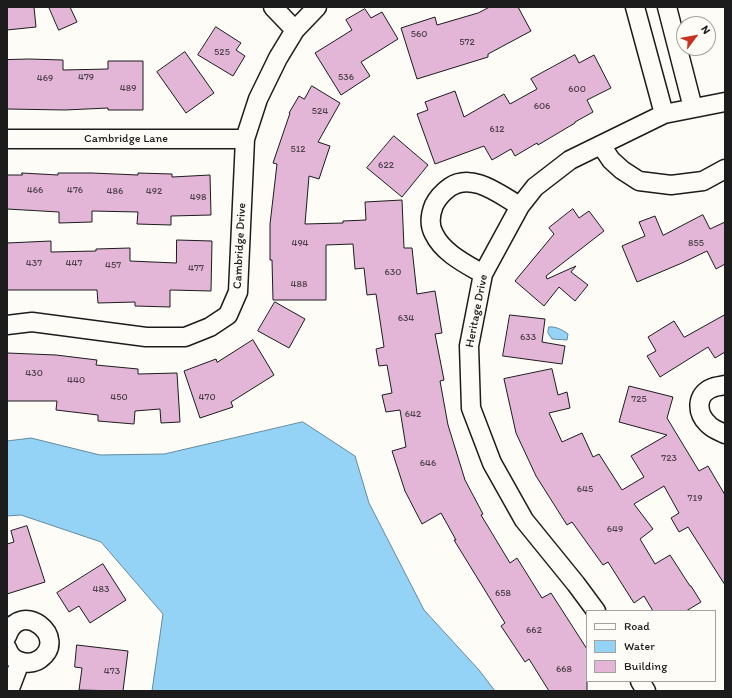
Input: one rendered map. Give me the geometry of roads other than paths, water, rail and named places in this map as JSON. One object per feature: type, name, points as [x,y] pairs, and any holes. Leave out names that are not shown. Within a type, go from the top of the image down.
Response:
[{"type":"street","points":[[273,7],[295,30]]},
{"type":"street","name":"Cambridge Drive","points":[[7,324],[32,322],[146,337],[185,337],[210,327],[228,315],[238,292],[245,138],[258,99],[278,58],[295,30],[317,7]]},
{"type":"street","points":[[635,7],[664,114]]},
{"type":"street","points":[[667,7],[693,108]]},
{"type":"street","name":"Heritage Drive","points":[[595,610],[524,520],[492,463],[471,408],[469,346],[483,274],[520,206],[535,187],[570,160],[664,114],[725,102]]},
{"type":"street","name":"Cambridge Lane","points":[[7,139],[245,138]]},
{"type":"street","points":[[601,145],[611,160],[622,170],[639,181],[671,185],[703,181],[725,169]]},
{"type":"street","points":[[483,274],[442,246],[434,234],[430,222],[436,200],[444,191],[454,185],[464,182],[478,183],[520,206]]},
{"type":"street","points":[[725,385],[713,387],[702,394],[699,402],[701,416],[709,426],[725,434],[725,425]]},
{"type":"street","points":[[7,636],[14,625],[27,620],[35,622],[45,630],[49,643],[48,650],[39,660],[26,663],[20,662],[14,658],[7,648]]},
{"type":"street","points":[[9,691],[20,662]]},
{"type":"street","points":[[641,682],[646,691]]},
{"type":"water","points":[[549,327],[556,328],[568,334],[567,340],[552,339],[548,333]]},
{"type":"water","points":[[303,422],[355,456],[369,503],[424,610],[479,670],[495,691],[152,691],[163,614],[101,542],[21,515],[7,516],[7,441],[31,438],[100,455],[164,454]]}]
